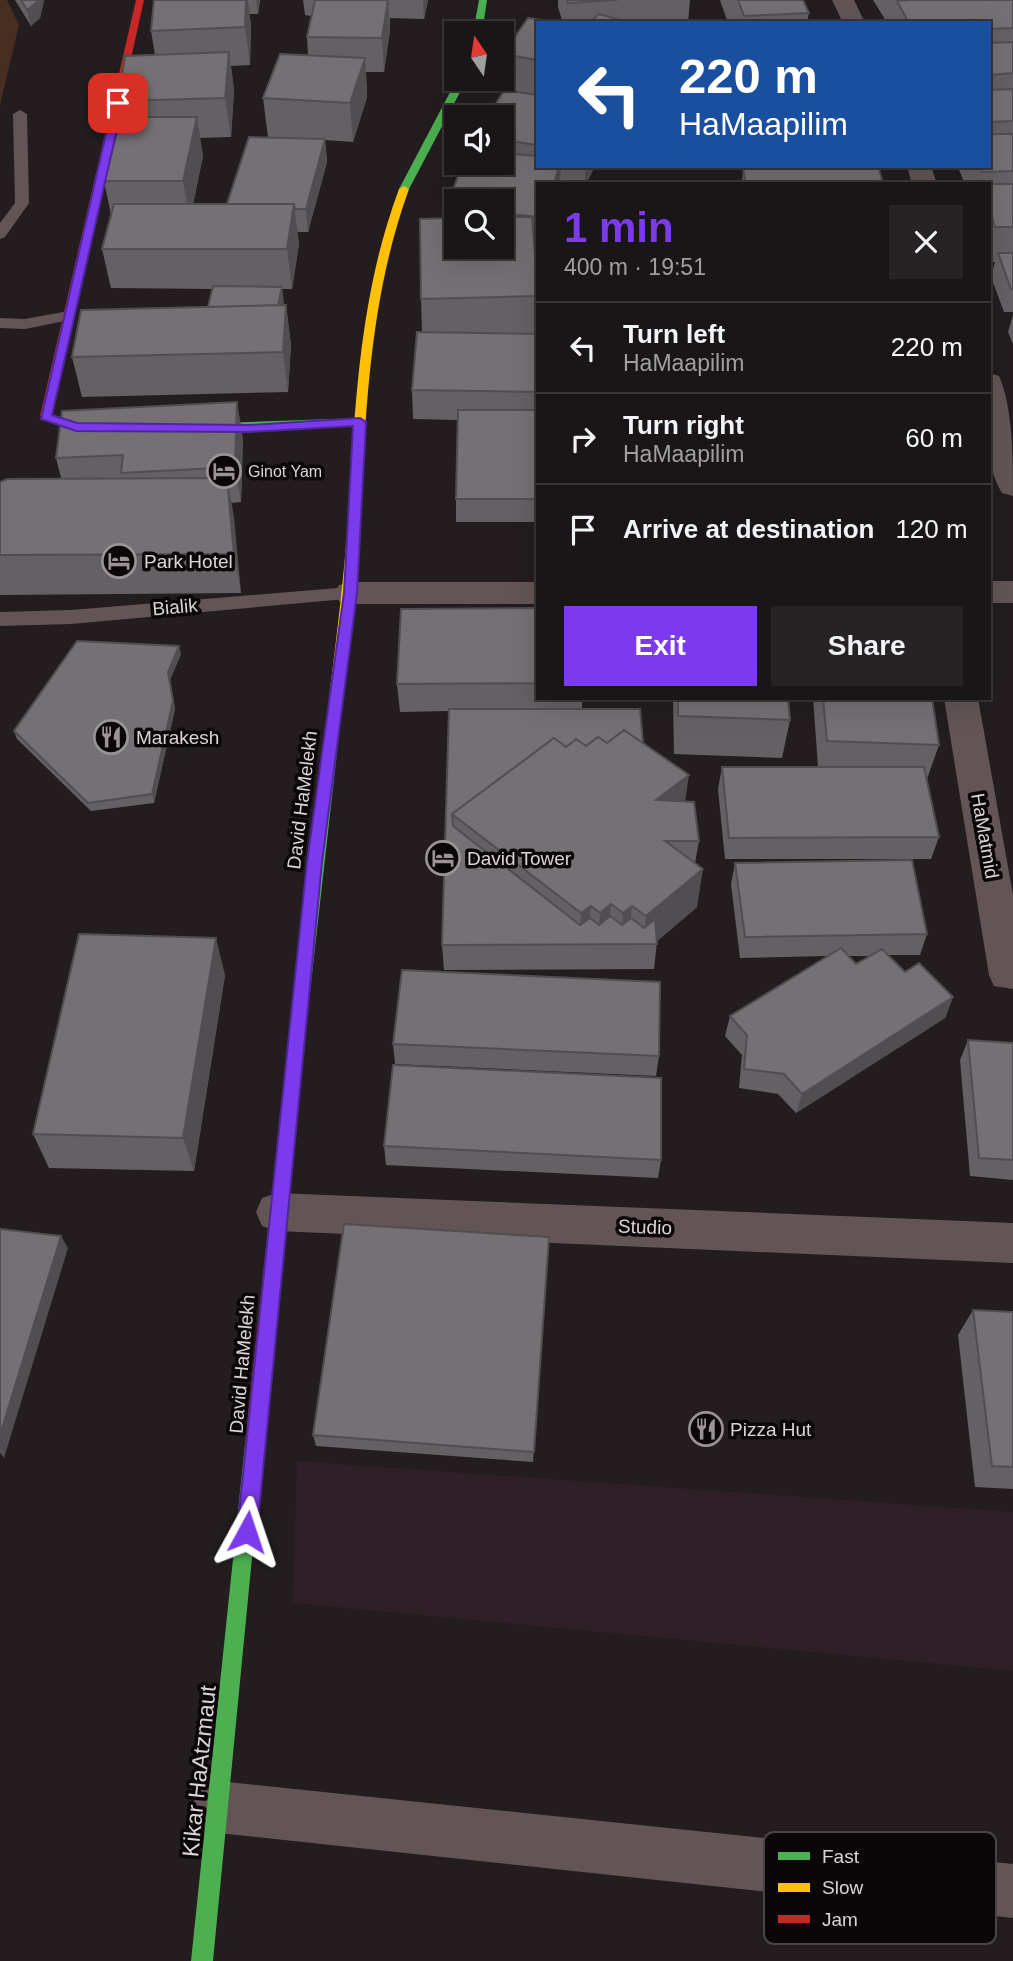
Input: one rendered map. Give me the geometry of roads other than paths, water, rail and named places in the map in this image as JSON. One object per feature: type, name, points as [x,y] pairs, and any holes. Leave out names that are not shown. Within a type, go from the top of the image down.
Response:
[{"type":"street","points":[[130,428],[76,427],[46,416],[140,0]]},
{"type":"street","points":[[479,21],[483,0]]},
{"type":"street","points":[[843,0],[853,21]]},
{"type":"street","name":"David HaMelekh","points":[[242,1586],[277,1212],[314,862],[350,593],[368,329],[383,249],[402,193],[456,91]]},
{"type":"street","points":[[991,391],[1013,486]]},
{"type":"street","points":[[170,428],[249,428],[360,422]]},
{"type":"street","points":[[991,592],[1013,592]]},
{"type":"street","points":[[350,593],[536,593]]},
{"type":"street","name":"HaMatmid","points":[[961,700],[1008,975]]},
{"type":"street","name":"Studio","points":[[277,1212],[1013,1243]]},
{"type":"street","name":"Kikar HaAtzmaut","points":[[202,1961],[242,1586]]},
{"type":"street","points":[[218,1807],[764,1865]]},
{"type":"lane","points":[[0,234],[22,203],[19,114]]},
{"type":"lane","points":[[0,323],[25,324],[69,316]]},
{"type":"lane","name":"Bialik","points":[[0,620],[71,617],[350,593]]},
{"type":"place","name":"Ginot Yam","points":[[224,471]]},
{"type":"place","name":"Park Hotel","points":[[119,561]]},
{"type":"place","name":"Marakesh","points":[[111,737]]},
{"type":"place","name":"David Tower","points":[[443,858]]},
{"type":"place","name":"Pizza Hut","points":[[706,1429]]}]
